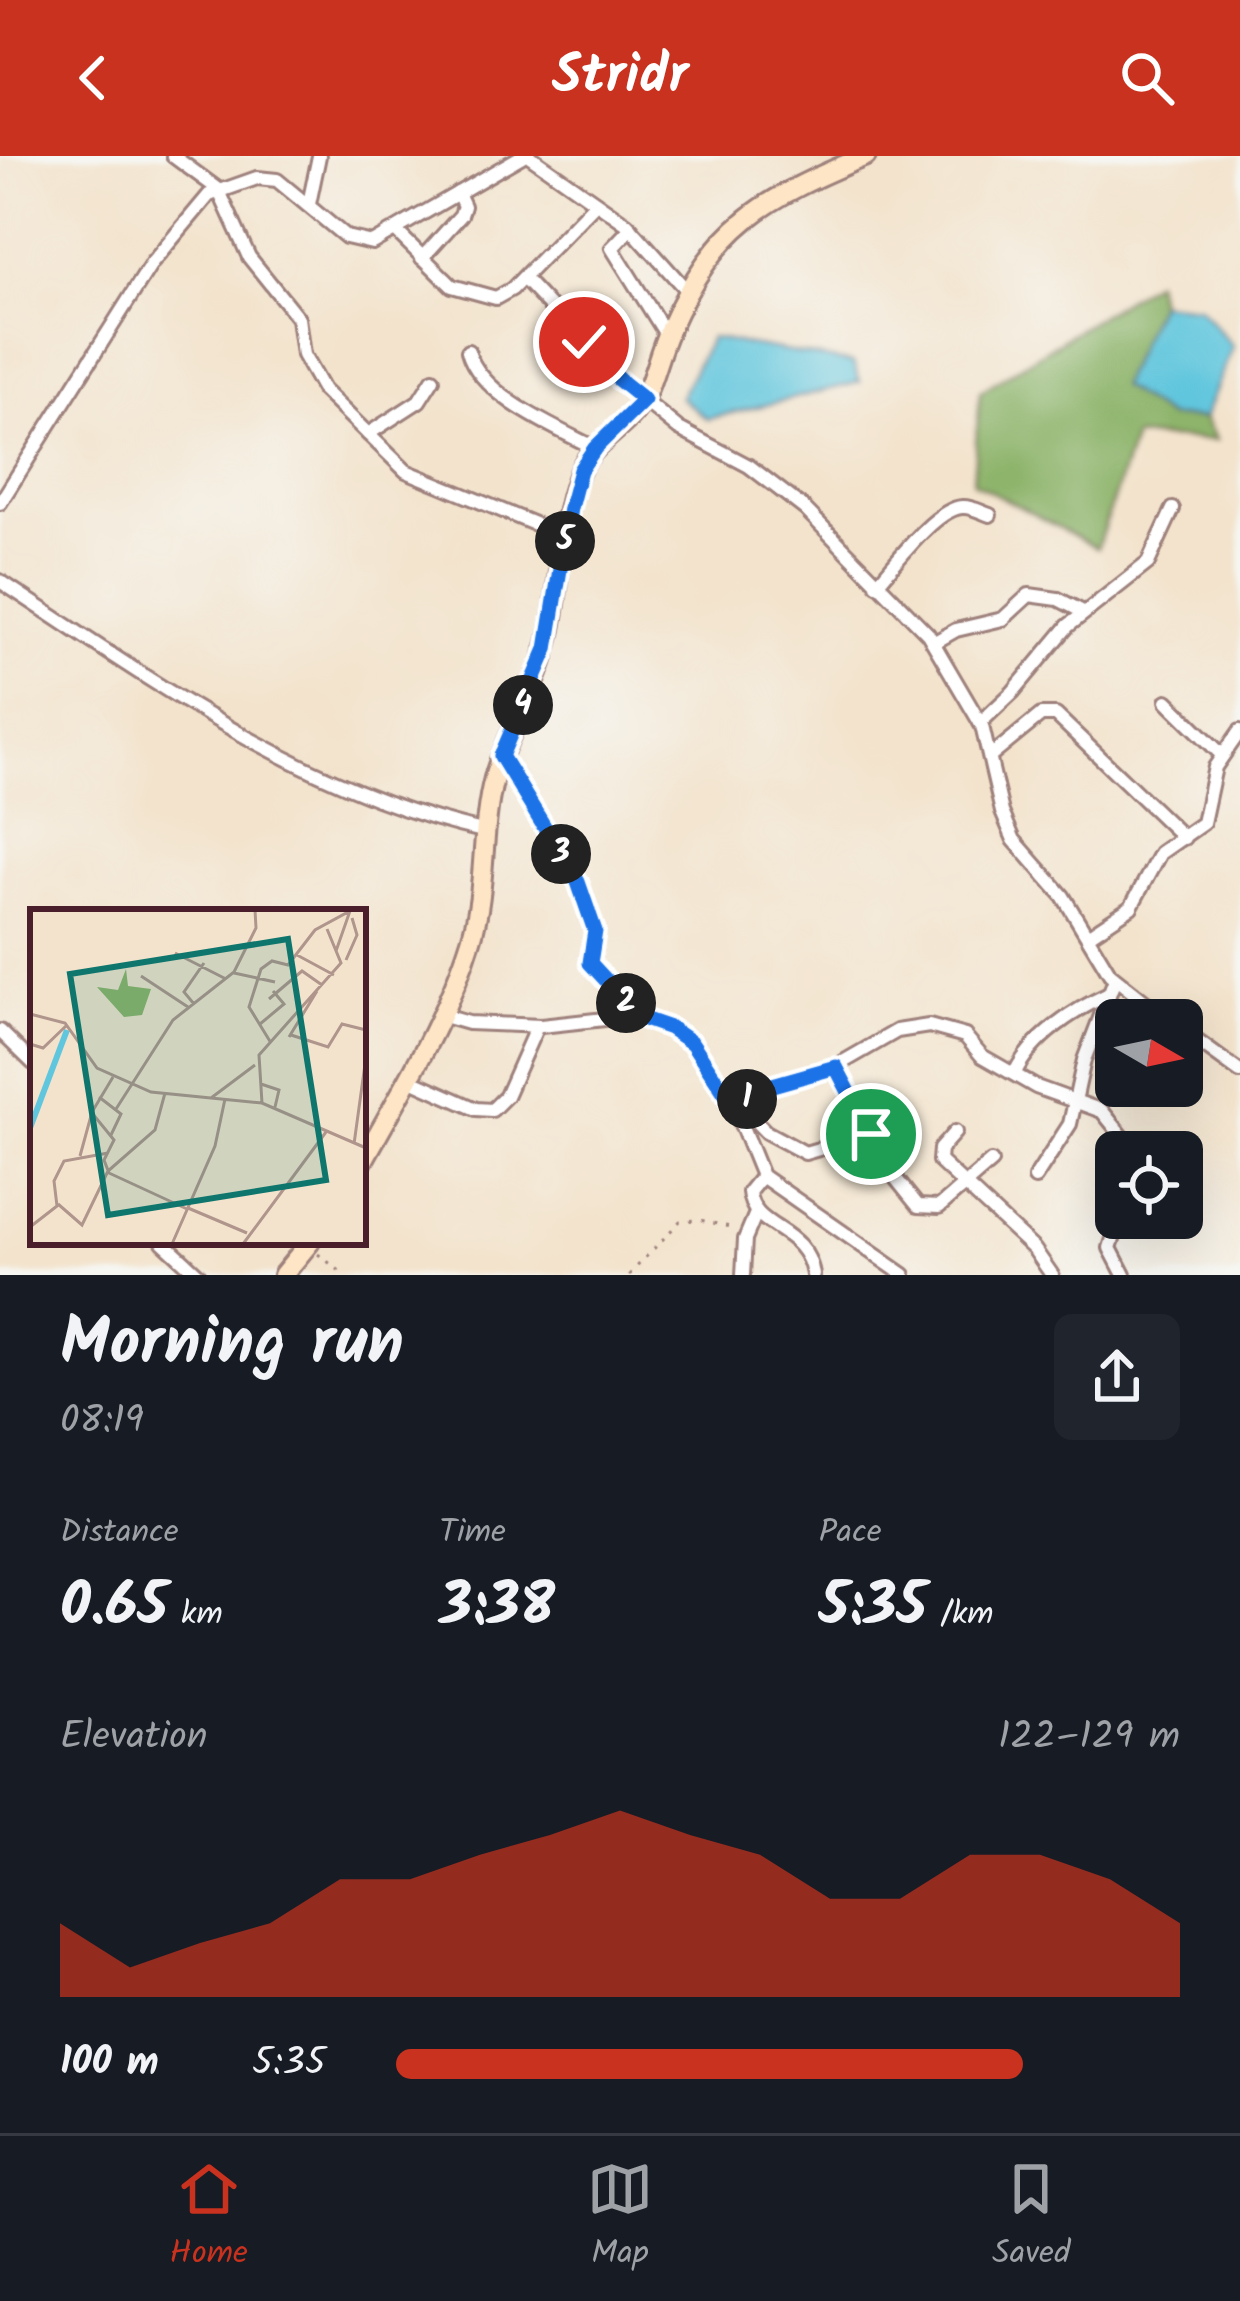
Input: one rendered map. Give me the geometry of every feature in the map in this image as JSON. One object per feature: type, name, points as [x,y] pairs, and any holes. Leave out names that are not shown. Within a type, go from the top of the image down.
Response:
[{"type":"street","points":[[173,156],[218,188],[249,257],[298,318],[308,367],[322,390],[389,458],[406,471],[566,537]]},
{"type":"street","points":[[309,204],[320,156]]},
{"type":"street","points":[[0,503],[160,251],[218,188],[266,178],[286,184],[354,242],[372,243],[526,156],[631,227],[688,292]]},
{"type":"street","points":[[366,1156],[440,1015],[475,928],[501,756],[547,649],[580,470],[595,448],[644,400],[688,292],[708,259],[747,216],[806,181],[866,156]]},
{"type":"street","points":[[422,258],[461,215],[464,206],[458,193]]},
{"type":"street","points":[[397,231],[452,286],[485,298],[505,295],[596,203]]},
{"type":"street","points":[[631,227],[612,248],[667,336]]},
{"type":"street","points":[[523,278],[605,367],[644,400],[680,429],[772,482],[835,537],[935,642],[980,723],[1008,831],[1064,896],[1115,979],[1141,999]]},
{"type":"street","points":[[468,351],[477,372],[513,403],[595,448]]},
{"type":"street","points":[[368,434],[419,401],[434,380]]},
{"type":"street","points":[[878,584],[929,527],[948,513],[962,507],[990,515]]},
{"type":"street","points":[[980,723],[1083,612],[1148,563],[1173,509]]},
{"type":"street","points":[[0,581],[191,706],[311,770],[423,816],[487,832]]},
{"type":"street","points":[[935,642],[956,630],[1004,619],[1029,595],[1058,599],[1083,612]]},
{"type":"street","points":[[1167,701],[1222,755]]},
{"type":"street","points":[[991,756],[1041,716],[1056,715],[1184,838]]},
{"type":"street","points":[[1089,935],[1131,907],[1155,859],[1203,823],[1212,775],[1240,731]]},
{"type":"street","points":[[501,756],[578,882],[595,931],[590,963],[641,1018]]},
{"type":"street","points":[[1035,1178],[1066,1132],[1088,1047],[1115,979]]},
{"type":"street","points":[[1015,1072],[1026,1053],[1060,1024],[1108,994]]},
{"type":"street","points":[[440,1015],[468,1023],[537,1026],[641,1018],[670,1028],[692,1043],[736,1105],[796,1151],[827,1149],[871,1134]]},
{"type":"street","points":[[409,1079],[476,1108],[492,1110],[506,1096],[537,1026]]},
{"type":"street","points":[[736,1105],[769,1086],[836,1067],[897,1030],[929,1026],[965,1036],[982,1056],[1036,1087],[1102,1111],[1119,1131]]},
{"type":"street","points":[[0,1031],[30,1060]]},
{"type":"street","points":[[1203,1045],[1240,1072]]},
{"type":"street","points":[[836,1067],[902,1190],[918,1206],[939,1207],[991,1162]]},
{"type":"street","points":[[736,1105],[762,1177],[904,1275]]},
{"type":"street","points":[[955,1132],[938,1156],[944,1167],[1034,1249],[1052,1275]]},
{"type":"street","points":[[762,1177],[748,1192],[756,1213],[808,1252],[814,1275]]},
{"type":"street","points":[[743,1275],[747,1232],[756,1213]]},
{"type":"street","points":[[1114,1239],[1111,1248],[1124,1275]]},
{"type":"street","points":[[166,1245],[199,1275]]},
{"type":"street","points":[[283,1275],[308,1245]]},
{"type":"path","points":[[628,1275],[680,1221],[700,1220],[747,1232]]},
{"type":"path","points":[[310,1245],[345,1275]]},
{"type":"green space","points":[[1154,281],[1158,303],[1121,386],[1167,417],[1204,418],[1216,440],[1134,437],[1097,548],[973,482],[980,392]]},
{"type":"water","points":[[1158,303],[1198,307],[1233,346],[1204,418],[1168,417],[1120,386]]},
{"type":"water","points":[[710,338],[853,363],[860,382],[707,419],[680,397]]},
{"type":"route","points":[[584,342],[644,400],[605,436],[580,470],[547,649],[501,756],[578,882],[595,931],[590,963],[627,1004],[641,1018],[670,1028],[692,1043],[734,1107],[769,1086],[836,1067],[871,1134]]}]
